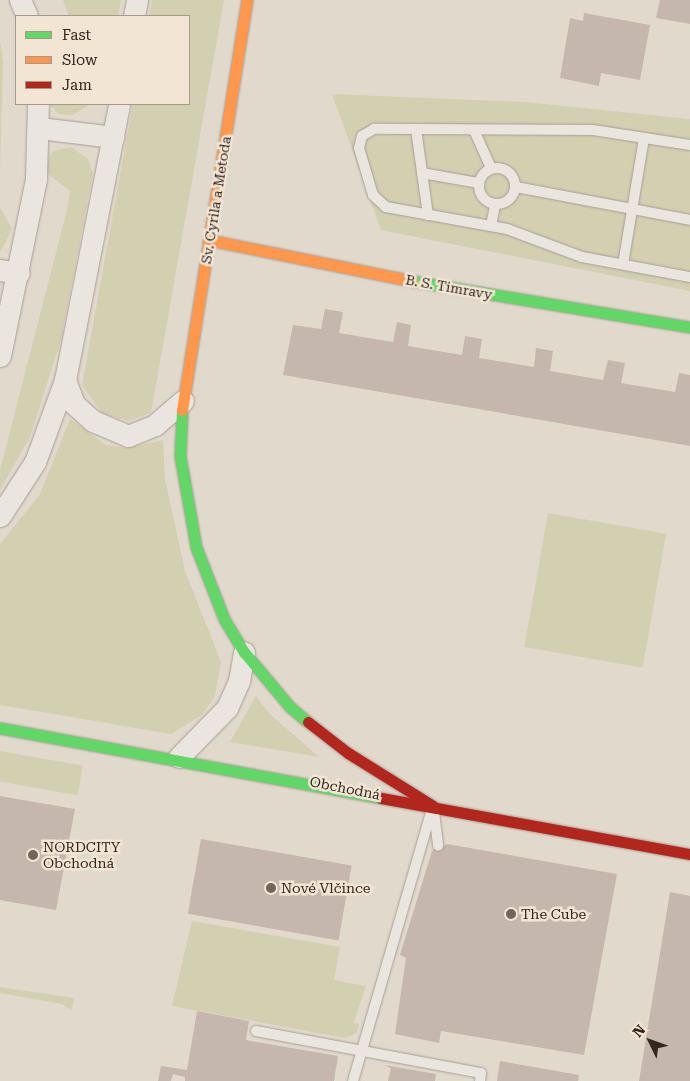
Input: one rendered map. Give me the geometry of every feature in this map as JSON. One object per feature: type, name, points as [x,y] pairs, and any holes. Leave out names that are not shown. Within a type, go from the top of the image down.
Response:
[{"type":"street","points":[[20,0],[27,15]]},
{"type":"street","points":[[134,15],[137,0]]},
{"type":"street","name":"Sv. Cyrila a Metoda","points":[[247,0],[183,401],[180,456],[196,548],[207,582],[244,652],[290,707],[317,731],[433,806]]},
{"type":"street","points":[[0,356],[9,272],[36,179],[39,128],[38,105]]},
{"type":"street","points":[[0,516],[35,462],[65,380],[119,105]]},
{"type":"street","points":[[39,128],[113,137]]},
{"type":"street","name":"B. S. Timravy","points":[[210,240],[349,270],[690,327]]},
{"type":"street","points":[[65,380],[74,404],[92,421],[128,436],[155,425],[183,401]]},
{"type":"street","points":[[179,757],[226,708],[238,681],[244,652]]},
{"type":"street","name":"Obchodná","points":[[0,728],[179,757],[690,854]]},
{"type":"lane","points":[[690,145],[593,130],[374,129],[362,136],[358,148],[380,203],[428,215],[491,226],[582,257],[690,277]]},
{"type":"lane","points":[[416,129],[428,215]]},
{"type":"lane","points":[[474,130],[491,168]]},
{"type":"lane","points":[[623,264],[644,138]]},
{"type":"lane","points":[[479,183],[491,168]]},
{"type":"lane","points":[[491,168],[508,171],[516,187]]},
{"type":"lane","points":[[422,173],[479,183]]},
{"type":"lane","points":[[479,183],[482,197],[495,204],[510,199],[516,187]]},
{"type":"lane","points":[[516,187],[690,220]]},
{"type":"lane","points":[[491,226],[495,204]]},
{"type":"lane","points":[[433,806],[438,846]]},
{"type":"lane","points":[[353,1081],[359,1050],[433,806]]},
{"type":"lane","points":[[256,1031],[481,1073],[480,1081]]},
{"type":"shaded area","points":[[63,0],[121,0],[118,15],[69,15]]},
{"type":"shaded area","points":[[152,0],[224,0],[151,413],[128,421],[102,413],[82,385],[133,105],[190,105],[190,15],[149,15]]},
{"type":"shaded area","points":[[0,40],[3,62],[0,171]]},
{"type":"shaded area","points":[[332,94],[525,102],[690,119],[690,291],[381,230]]},
{"type":"shaded area","points":[[50,105],[88,105],[73,115],[59,114]]},
{"type":"shaded area","points":[[71,147],[88,159],[93,173],[61,340],[30,437],[0,490],[0,470],[67,210],[70,191],[48,174],[45,164],[53,151]]},
{"type":"shaded area","points":[[0,207],[12,229],[0,253]]},
{"type":"shaded area","points":[[70,419],[106,445],[127,448],[163,440],[165,479],[185,571],[221,662],[215,696],[202,715],[171,734],[0,705],[0,544],[40,494]]},
{"type":"shaded area","points":[[548,513],[666,534],[643,668],[524,647]]},
{"type":"shaded area","points":[[256,696],[270,714],[319,757],[230,742]]},
{"type":"shaded area","points":[[0,751],[83,766],[78,795],[0,781]]},
{"type":"shaded area","points":[[192,921],[340,947],[334,980],[366,986],[354,1022],[359,1024],[357,1033],[345,1038],[172,1006]]},
{"type":"shaded area","points":[[0,987],[74,998],[72,1011],[62,1004],[0,993]]},
{"type":"building","points":[[660,0],[690,0],[690,24],[656,18]]},
{"type":"building","points":[[584,13],[650,25],[640,80],[601,73],[599,86],[560,78],[570,18],[583,21]]},
{"type":"building","points":[[325,309],[343,312],[339,333],[393,342],[397,322],[411,325],[408,346],[462,355],[465,336],[482,339],[479,358],[534,367],[536,348],[553,351],[550,371],[603,380],[608,360],[625,363],[621,383],[675,392],[679,373],[690,375],[690,446],[283,375],[293,325],[321,329]]},
{"type":"building","name":"NORDCITY Obchodná","points":[[0,796],[75,809],[56,910],[0,900]]},
{"type":"building","name":"Nové Vlčince","points":[[201,839],[352,866],[338,940],[188,914]]},
{"type":"building","name":"The Cube","points":[[447,844],[617,874],[584,1055],[441,1031],[439,1043],[395,1034],[406,958],[400,955],[432,851]]},
{"type":"building","points":[[670,892],[690,896],[690,1081],[639,1081]]},
{"type":"building","points":[[197,1011],[249,1021],[246,1040],[338,1056],[334,1081],[185,1081],[185,1077],[173,1074],[171,1081],[158,1081],[161,1066],[187,1070]]},
{"type":"building","points":[[500,1061],[579,1075],[578,1081],[497,1081]]},
{"type":"building","points":[[384,1065],[436,1074],[435,1081],[388,1081],[391,1068]]},
{"type":"traffic: fast","points":[[412,281],[690,327]]},
{"type":"traffic: fast","points":[[182,410],[180,456],[196,547],[224,619],[244,652],[290,707],[308,722]]},
{"type":"traffic: fast","points":[[0,728],[381,798]]},
{"type":"traffic: slow","points":[[182,410],[247,0]]},
{"type":"traffic: slow","points":[[209,240],[412,281]]},
{"type":"traffic: jam","points":[[308,722],[348,753],[433,806]]},
{"type":"traffic: jam","points":[[381,798],[690,854]]},
{"type":"place","name":"NORDCITY Obchodná","points":[[33,855]]},
{"type":"place","name":"Nové Vlčince","points":[[271,888]]},
{"type":"place","name":"The Cube","points":[[511,914]]}]
